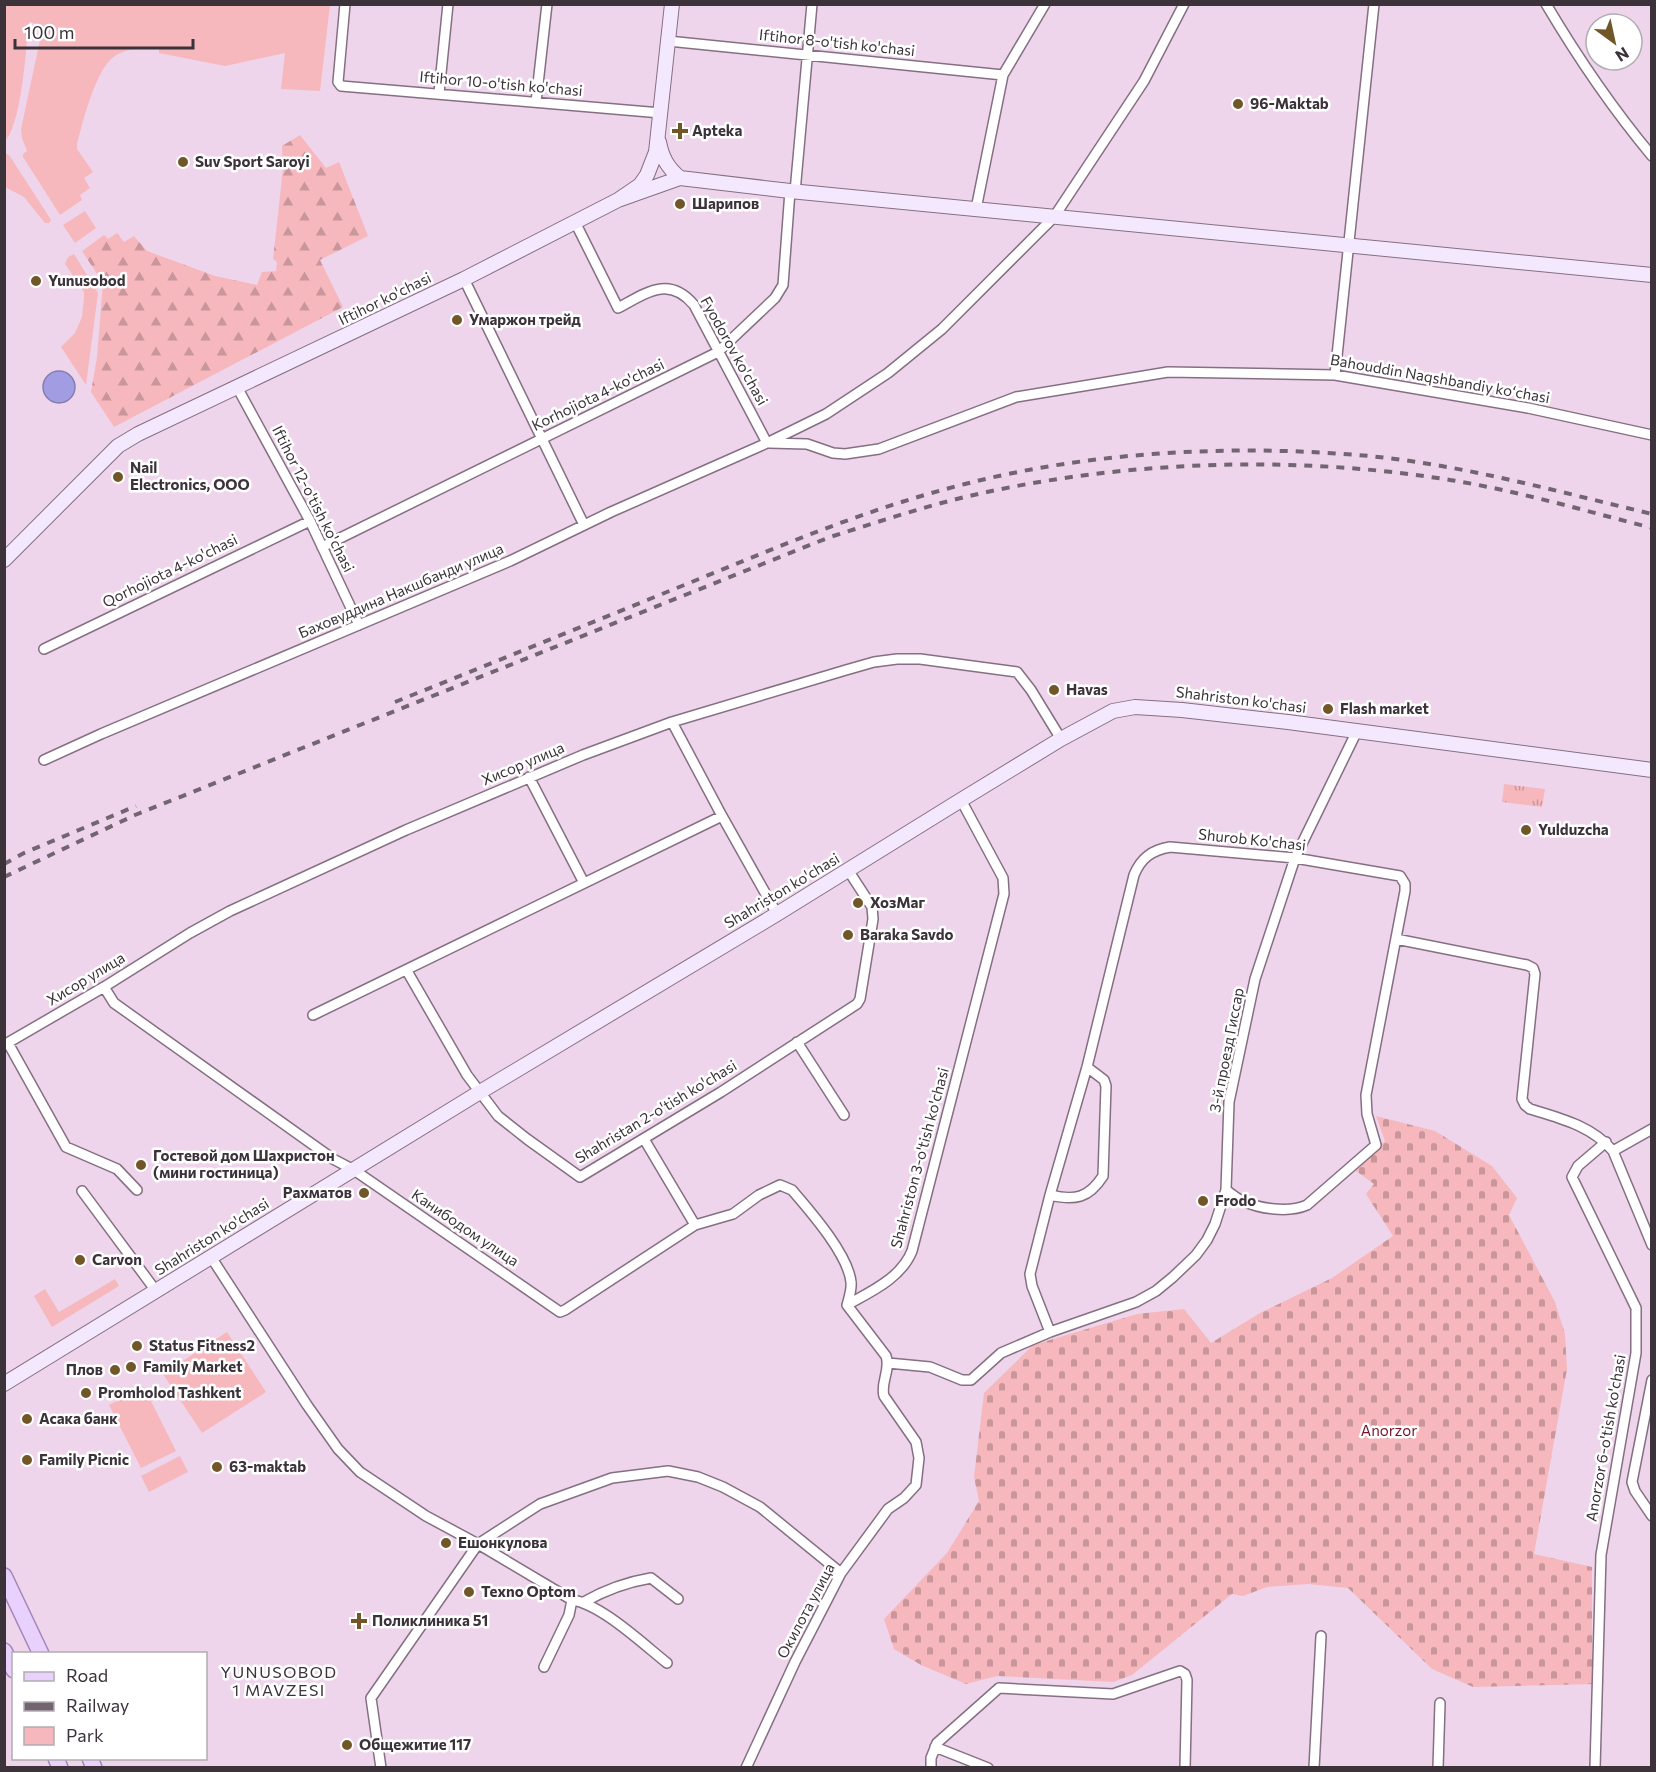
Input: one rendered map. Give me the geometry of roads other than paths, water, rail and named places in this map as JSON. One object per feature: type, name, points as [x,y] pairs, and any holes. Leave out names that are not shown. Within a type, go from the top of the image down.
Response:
[{"type":"main road","name":"Iftihor ko'chasi","points":[[4,560],[118,446],[147,429],[464,279],[618,200],[640,185],[653,163],[658,139],[672,4]]},
{"type":"main road","points":[[658,139],[665,162],[680,178]]},
{"type":"main road","points":[[618,200],[680,178],[793,192],[1652,275]]},
{"type":"main road","name":"Shahriston ko'chasi","points":[[4,1384],[480,1092],[777,914],[1061,739],[1106,714],[1135,707],[1194,711],[1652,770]]},
{"type":"main road","points":[[4,1576],[41,1652]]},
{"type":"main road","points":[[4,1651],[12,1666]]},
{"type":"street","name":"Iftihor 10-o'tish ko'chasi","points":[[345,4],[339,85],[662,113]]},
{"type":"street","points":[[439,93],[448,4]]},
{"type":"street","points":[[536,102],[547,4]]},
{"type":"street","name":"Korhojiota 4-ko'chasi","points":[[322,547],[718,352],[769,303],[783,285],[812,4]]},
{"type":"street","points":[[976,209],[1003,75],[1045,4]]},
{"type":"street","name":"Баховуддина Накшбанди улица","points":[[44,760],[510,561],[826,414],[888,373],[942,330],[1054,217],[1144,81],[1184,4]]},
{"type":"street","points":[[1335,375],[1374,4]]},
{"type":"street","points":[[1546,4],[1580,61],[1619,117],[1652,156]]},
{"type":"street","name":"Iftihor 8-o'tish ko'chasi","points":[[668,41],[1003,75]]},
{"type":"street","name":"Fyodorov ko'chasi","points":[[575,222],[618,308],[647,292],[661,288],[682,293],[694,305],[767,443]]},
{"type":"street","points":[[464,279],[584,525]]},
{"type":"street","name":"Bahouddin Naqshbandiy koʻchasi","points":[[767,443],[807,444],[833,453],[845,454],[879,449],[1016,396],[1168,372],[1335,375],[1528,408],[1652,435]]},
{"type":"street","name":"Iftihor 12-o'tish ko'chasi","points":[[237,387],[310,521],[359,626]]},
{"type":"street","name":"Qorhojiota 4-ko'chasi","points":[[44,649],[310,521]]},
{"type":"street","name":"Хисор улица","points":[[6,1044],[230,911],[406,830],[529,777],[672,722],[874,662],[920,659],[1017,672],[1031,690],[1061,739]]},
{"type":"street","points":[[672,722],[777,914]]},
{"type":"street","name":"3-й проезд Гиссар","points":[[888,1363],[930,1367],[967,1381],[975,1377],[1001,1353],[1050,1332],[1136,1302],[1156,1291],[1181,1270],[1206,1240],[1215,1224],[1226,1190],[1229,1102],[1255,979],[1295,858],[1357,731]]},
{"type":"street","points":[[529,777],[584,883]]},
{"type":"street","name":"Shahriston 3-o'tish ko'chasi","points":[[847,1305],[885,1283],[907,1263],[912,1251],[1004,894],[1003,878],[999,869],[961,800]]},
{"type":"street","points":[[313,1015],[722,816]]},
{"type":"street","name":"Shurob Ko'chasi","points":[[1050,1332],[1032,1286],[1030,1274],[1050,1195],[1088,1067],[1138,864],[1148,854],[1170,846],[1295,858],[1400,876],[1405,884],[1405,891],[1366,1095],[1367,1114],[1376,1145],[1301,1208],[1263,1207],[1243,1201],[1226,1190]]},
{"type":"street","name":"Shahristan 2-o'tish ko'chasi","points":[[407,971],[467,1076],[498,1116],[580,1177],[857,1004],[860,999],[873,919],[872,907],[848,870]]},
{"type":"street","points":[[1396,939],[1533,968],[1535,974],[1522,1099],[1530,1109],[1576,1124],[1606,1143],[1612,1151],[1652,1245]]},
{"type":"street","name":"Канибодом улица","points":[[104,987],[114,1003],[333,1159],[354,1170],[560,1312],[695,1225]]},
{"type":"street","points":[[797,1042],[844,1115]]},
{"type":"street","points":[[6,1044],[66,1147],[117,1169],[137,1190]]},
{"type":"street","points":[[1050,1195],[1069,1200],[1096,1187],[1103,1176],[1106,1086],[1104,1080],[1088,1067]]},
{"type":"street","points":[[1612,1151],[1652,1129]]},
{"type":"street","points":[[644,1139],[695,1225],[733,1214],[759,1195],[780,1185],[792,1190],[841,1255],[852,1284],[847,1305],[881,1349],[888,1363]]},
{"type":"street","name":"Anorzor 6-o'tish ko'chasi","points":[[1595,1767],[1601,1555],[1636,1353],[1636,1308],[1572,1177],[1578,1166],[1606,1143]]},
{"type":"street","points":[[82,1191],[156,1291]]},
{"type":"street","points":[[211,1257],[307,1405],[338,1449],[360,1472],[426,1516],[572,1600],[584,1602],[620,1625],[667,1663]]},
{"type":"street","name":"Окилота улица","points":[[746,1767],[795,1662],[841,1574],[888,1509],[904,1498],[916,1485],[919,1458],[916,1442],[882,1390],[888,1363]]},
{"type":"street","points":[[1652,1380],[1632,1482],[1635,1491],[1652,1516]]},
{"type":"street","points":[[381,1767],[371,1698],[478,1544],[540,1504],[612,1478],[668,1471],[698,1476],[760,1507],[841,1574]]},
{"type":"street","points":[[584,1602],[599,1593],[631,1581],[651,1578],[678,1599]]},
{"type":"street","points":[[544,1667],[569,1615],[572,1600]]},
{"type":"street","points":[[1314,1767],[1321,1636]]},
{"type":"street","points":[[931,1767],[935,1747],[999,1688],[1113,1694],[1180,1671],[1185,1674],[1187,1680],[1185,1767]]},
{"type":"street","points":[[1438,1767],[1440,1703]]},
{"type":"street","points":[[935,1747],[988,1767]]},
{"type":"railway","points":[[395,702],[765,552],[897,503],[965,484],[1064,464],[1114,457],[1217,451],[1319,452],[1369,456],[1476,473],[1652,514]]},
{"type":"railway","points":[[4,877],[135,815],[830,537],[965,497],[1021,485],[1137,469],[1256,464],[1315,466],[1373,470],[1458,481],[1541,499],[1652,528]]},
{"type":"railway","points":[[4,864],[24,853],[136,806]]},
{"type":"place","name":"96-Maktab","points":[[1238,104]]},
{"type":"place","name":"Apteka","points":[[680,131]]},
{"type":"place","name":"Suv Sport Saroyi","points":[[183,162]]},
{"type":"place","name":"Шарипов","points":[[680,204]]},
{"type":"place","name":"Yunusobod","points":[[36,281]]},
{"type":"place","name":"Умаржон трейд","points":[[457,320]]},
{"type":"place","name":"Nail Electronics, ООО","points":[[118,477]]},
{"type":"place","name":"Havas","points":[[1054,690]]},
{"type":"place","name":"Flash market","points":[[1328,709]]},
{"type":"place","name":"Yulduzcha","points":[[1526,830]]},
{"type":"place","name":"ХозМаг","points":[[858,903]]},
{"type":"place","name":"Baraka Savdo","points":[[848,935]]},
{"type":"place","name":"Гостевой дом Шахристон (мини гостиница)","points":[[141,1165]]},
{"type":"place","name":"Рахматов","points":[[364,1193]]},
{"type":"place","name":"Frodo","points":[[1203,1201]]},
{"type":"place","name":"Carvon","points":[[80,1260]]},
{"type":"place","name":"Status Fitness2","points":[[137,1346]]},
{"type":"place","name":"Family Market","points":[[131,1367]]},
{"type":"place","name":"Плов","points":[[115,1370]]},
{"type":"place","name":"Promholod Tashkent","points":[[86,1393]]},
{"type":"place","name":"Асака банк","points":[[27,1419]]},
{"type":"place","name":"Family Picnic","points":[[27,1460]]},
{"type":"place","name":"63-maktab","points":[[217,1467]]},
{"type":"place","name":"Ешонкулова","points":[[446,1543]]},
{"type":"place","name":"Texno Optom","points":[[469,1592]]},
{"type":"place","name":"Поликлиника 51","points":[[359,1621]]},
{"type":"place","name":"Общежитие 117","points":[[347,1745]]},
{"type":"district","name":"YUNUSOBOD 1 MAVZESI","points":[[279,1681]]},
{"type":"park label","name":"Anorzor","points":[[1389,1431]]}]
